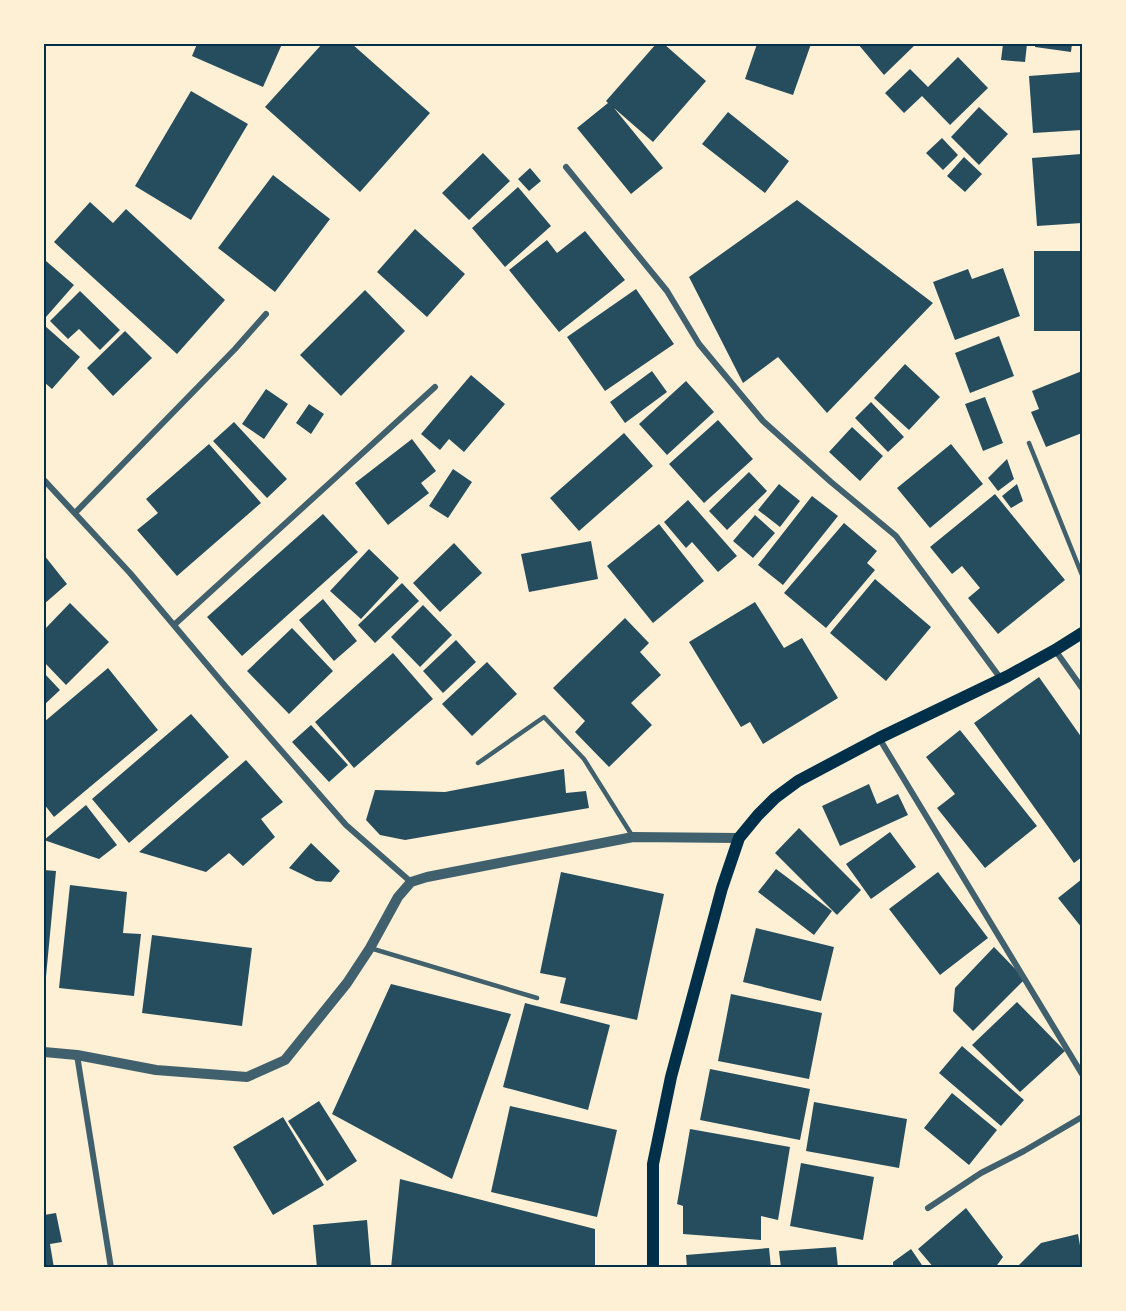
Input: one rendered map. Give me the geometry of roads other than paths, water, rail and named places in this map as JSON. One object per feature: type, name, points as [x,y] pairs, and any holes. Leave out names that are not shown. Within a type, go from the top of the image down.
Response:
[{"type":"main road","points":[[653,1268],[653,1164],[671,1077],[722,888],[739,838],[758,815],[798,781],[879,738],[1001,679],[1083,633]]},
{"type":"street","points":[[566,167],[667,291],[699,344],[763,421],[896,536],[1001,679]]},
{"type":"street","points":[[75,513],[235,349],[266,314]]},
{"type":"street","points":[[174,625],[435,387]]},
{"type":"street","points":[[44,480],[130,573],[346,825],[411,882]]},
{"type":"street","points":[[1055,650],[1083,688]]},
{"type":"street","points":[[879,738],[1083,1074]]},
{"type":"street","points":[[44,1052],[77,1055],[156,1070],[247,1077],[285,1060],[346,983],[370,948],[398,897],[411,882],[633,837],[739,838]]},
{"type":"street","points":[[77,1055],[111,1268]]},
{"type":"street","points":[[928,1208],[981,1173],[1083,1117]]},
{"type":"lane","points":[[1029,442],[1083,575]]},
{"type":"lane","points":[[478,763],[544,717],[584,759],[633,837]]},
{"type":"lane","points":[[370,948],[537,998]]}]
